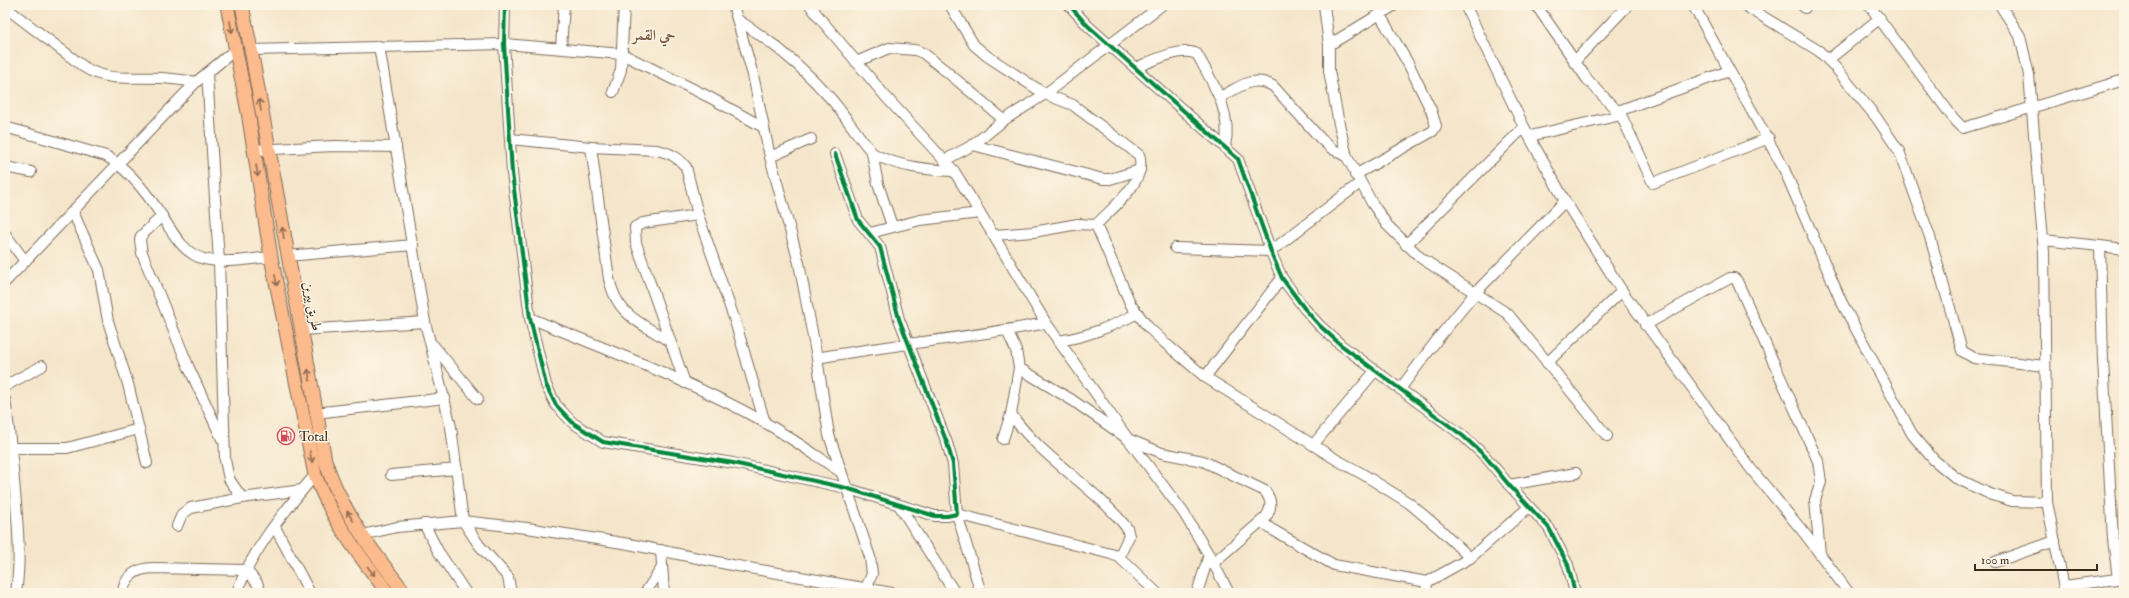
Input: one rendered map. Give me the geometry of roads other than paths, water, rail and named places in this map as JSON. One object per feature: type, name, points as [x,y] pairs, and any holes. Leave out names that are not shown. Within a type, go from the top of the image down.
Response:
[{"type":"main road","points":[[227,5],[254,150],[271,257],[315,476],[326,503],[338,526],[388,593]]},
{"type":"main road","name":"طريق بيرين","points":[[242,5],[269,148],[287,256],[302,330],[315,413],[325,460],[331,480],[342,504],[362,535],[405,593]]},
{"type":"street","points":[[506,5],[504,44],[510,139],[530,318],[546,385],[556,405],[573,423],[592,436],[617,446],[733,463],[846,488],[935,516],[957,514],[1088,547],[1119,557],[1157,593]]},
{"type":"street","points":[[561,47],[564,5]]},
{"type":"street","points":[[613,92],[621,70],[624,5]]},
{"type":"street","points":[[733,5],[753,75],[770,157],[799,263],[817,358],[829,435],[870,557],[872,574],[866,588]]},
{"type":"street","points":[[802,5],[818,16]]},
{"type":"street","points":[[810,5],[856,62],[954,171],[995,235],[1046,323],[1128,439],[1179,506],[1211,559],[1229,593]]},
{"type":"street","points":[[950,5],[974,45],[1014,75],[1045,94],[1073,105],[1139,155],[1141,162],[1140,170],[1134,184],[1096,225]]},
{"type":"street","points":[[1069,5],[1088,26],[1110,44],[1134,68],[1203,130],[1225,146],[1238,159],[1282,278],[1319,325],[1375,371],[1470,442],[1485,456],[1509,485],[1549,528],[1562,549],[1575,593]]},
{"type":"street","points":[[945,160],[973,145],[1004,120],[1045,94],[1162,5]]},
{"type":"street","points":[[1324,5],[1329,45],[1329,71],[1333,100],[1347,157],[1357,179],[1387,225],[1420,258],[1476,292],[1508,314],[1607,436]]},
{"type":"street","points":[[1329,45],[1395,5]]},
{"type":"street","points":[[1465,5],[1524,127],[1565,201],[1622,291],[1645,325],[1668,352],[1751,469],[1820,554],[1849,593]]},
{"type":"street","points":[[1536,5],[1587,79],[1619,113],[1653,183],[1769,138]]},
{"type":"street","points":[[1574,62],[1628,5]]},
{"type":"street","points":[[1693,5],[1729,71],[1769,138],[1784,168],[1841,301],[1912,434],[1934,460],[1956,478],[1990,494],[2012,501],[2047,502]]},
{"type":"street","points":[[1744,5],[1797,37],[1828,60],[1876,116],[1899,151],[1930,237],[1962,351],[1974,358],[2045,366]]},
{"type":"street","points":[[1869,5],[1954,119],[1963,128],[2032,106],[2124,80]]},
{"type":"street","points":[[2000,5],[2020,36],[2025,52],[2032,106],[2043,240],[2047,502],[2065,589],[2121,578],[2113,539],[2100,246]]},
{"type":"street","points":[[5,7],[84,67],[97,74],[111,78],[162,78],[196,82]]},
{"type":"street","points":[[1175,248],[1271,251],[1357,179],[1433,131],[1436,126],[1431,110],[1408,64],[1380,15]]},
{"type":"street","points":[[1828,60],[1880,18]]},
{"type":"street","points":[[738,20],[780,49],[807,73],[846,116],[872,154],[878,184],[892,226]]},
{"type":"street","points":[[251,50],[504,44],[561,47],[622,54],[709,97],[764,127]]},
{"type":"street","points":[[379,46],[425,322],[445,398],[457,469],[463,521],[479,545],[508,576],[511,593]]},
{"type":"street","points":[[856,62],[890,48],[915,50],[923,53],[1004,120]]},
{"type":"street","points":[[5,282],[196,82],[235,50]]},
{"type":"street","points":[[1134,68],[1172,54],[1192,51],[1197,54],[1220,97],[1227,132],[1225,146]]},
{"type":"street","points":[[1530,136],[1619,113],[1729,71]]},
{"type":"street","points":[[207,73],[219,261],[226,470],[232,484],[242,498]]},
{"type":"street","points":[[1220,97],[1250,82],[1259,80],[1265,82],[1273,86],[1331,148],[1347,157]]},
{"type":"street","points":[[5,127],[106,156],[118,163],[147,195],[178,240],[192,254],[203,259],[219,261],[271,257]]},
{"type":"street","points":[[1406,245],[1524,127]]},
{"type":"street","points":[[510,139],[591,147],[658,150],[677,157],[686,167],[698,215],[735,321],[765,422]]},
{"type":"street","points":[[770,157],[811,139]]},
{"type":"street","points":[[973,145],[1103,179],[1110,179],[1140,170]]},
{"type":"street","points":[[254,150],[269,148],[396,146]]},
{"type":"street","points":[[591,147],[609,280],[616,300],[622,308],[641,323],[670,341]]},
{"type":"street","points":[[834,154],[858,220],[880,247],[899,319],[948,448],[954,476],[957,514],[981,593]]},
{"type":"street","points":[[872,154],[919,169],[954,171]]},
{"type":"street","points":[[5,167],[31,172]]},
{"type":"street","points":[[1400,390],[1440,336],[1476,292],[1565,201]]},
{"type":"street","points":[[73,212],[99,270],[108,321],[128,384],[147,463]]},
{"type":"street","points":[[870,233],[892,226],[962,214],[980,213]]},
{"type":"street","points":[[685,383],[636,243],[635,227],[643,222],[698,215]]},
{"type":"street","points":[[162,216],[141,236],[140,240],[142,253],[188,368],[224,442]]},
{"type":"street","points":[[995,235],[1033,232],[1078,224],[1096,225]]},
{"type":"street","points":[[1096,225],[1121,284],[1138,313],[1165,343],[1205,377],[1409,503],[1440,529],[1470,558]]},
{"type":"street","points":[[5,234],[25,262]]},
{"type":"street","points":[[2043,240],[2124,249]]},
{"type":"street","points":[[287,256],[413,245]]},
{"type":"street","points":[[1205,377],[1282,278]]},
{"type":"street","points":[[1645,325],[1730,278],[1734,278],[1737,281],[1818,461],[1821,482],[1815,500],[1820,554]]},
{"type":"street","points":[[1546,362],[1622,291]]},
{"type":"street","points":[[1058,341],[1080,338],[1113,326],[1138,313]]},
{"type":"street","points":[[530,318],[685,383],[765,422],[841,472]]},
{"type":"street","points":[[302,330],[425,322]]},
{"type":"street","points":[[817,358],[1007,331],[1046,323]]},
{"type":"street","points":[[1003,438],[1012,414],[1019,368],[1016,350],[1007,331]]},
{"type":"street","points":[[431,342],[478,399]]},
{"type":"street","points":[[5,386],[42,366]]},
{"type":"street","points":[[1019,368],[1072,400],[1128,439],[1162,453],[1203,461],[1265,491],[1270,497],[1272,507],[1262,522],[1211,559],[1197,593]]},
{"type":"street","points":[[1313,445],[1375,371]]},
{"type":"street","points":[[315,413],[445,398]]},
{"type":"street","points":[[5,400],[12,448],[19,549],[16,593]]},
{"type":"street","points":[[1012,414],[1026,432],[1089,489],[1127,528],[1128,536],[1119,557]]},
{"type":"street","points":[[12,448],[67,448],[139,428]]},
{"type":"street","points":[[392,475],[457,469]]},
{"type":"street","points":[[1509,485],[1576,473]]},
{"type":"street","points":[[237,593],[246,570],[302,490],[315,476]]},
{"type":"street","points":[[178,526],[182,514],[186,509],[242,498],[302,490]]},
{"type":"street","points":[[898,505],[955,593]]},
{"type":"street","points":[[1262,522],[1271,529],[1334,565],[1427,582],[1470,558],[1529,507]]},
{"type":"street","points":[[362,535],[386,529],[463,521],[527,528],[661,550],[732,565],[892,593]]},
{"type":"street","points":[[424,524],[438,551],[466,593]]},
{"type":"street","points":[[275,527],[310,593]]},
{"type":"street","points":[[1995,562],[2055,541]]},
{"type":"street","points":[[661,550],[661,569],[664,593]]},
{"type":"street","points":[[123,593],[125,582],[128,578],[139,570],[145,568],[246,570],[257,583],[261,593]]},
{"type":"street","points":[[645,593],[661,569]]},
{"type":"street","points":[[1426,593],[1427,582]]},
{"type":"place","name":"Total","points":[[286,436]]},
{"type":"district","name":"حي القمر","points":[[654,35]]}]
